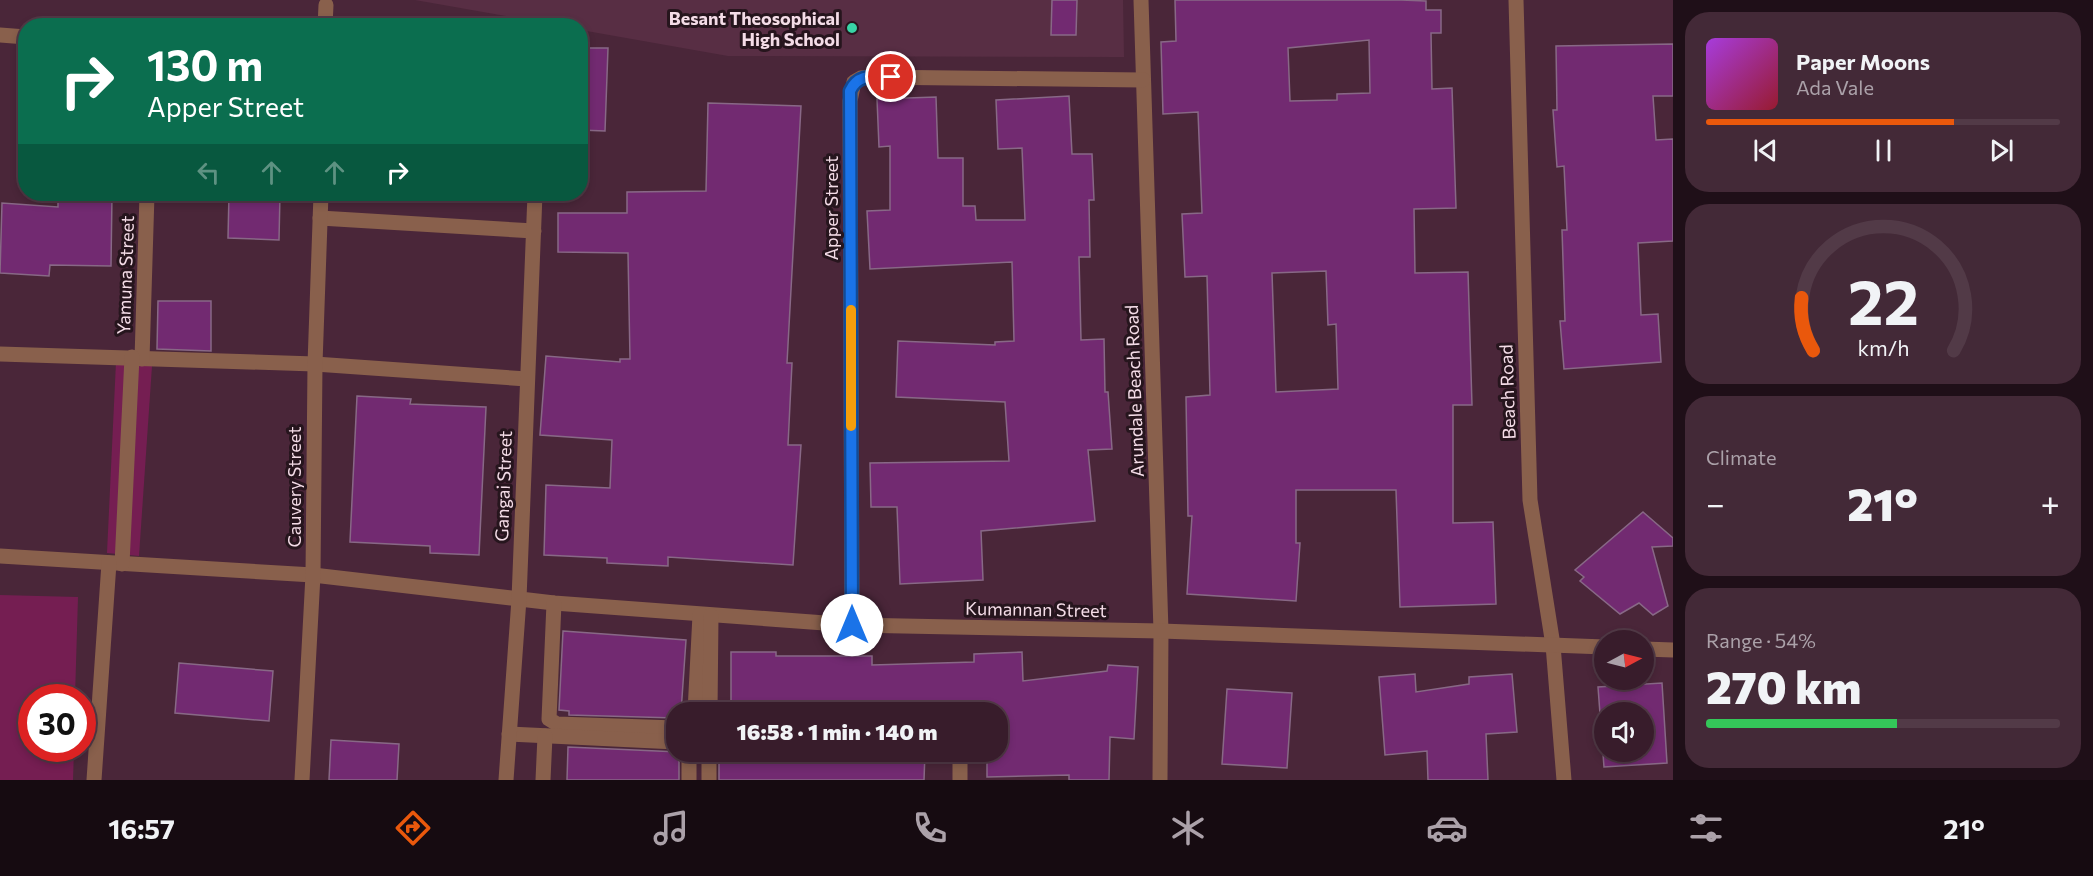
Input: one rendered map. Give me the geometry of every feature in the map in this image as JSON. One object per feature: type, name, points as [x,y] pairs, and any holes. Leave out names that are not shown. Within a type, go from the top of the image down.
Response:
[{"type":"street","name":"Arundale Beach Road","points":[[1141,0],[1161,631],[1160,780]]},
{"type":"street","name":"Beach Road","points":[[1516,0],[1530,500],[1552,645],[1564,780]]},
{"type":"street","points":[[325,18],[326,5]]},
{"type":"street","points":[[0,35],[18,36]]},
{"type":"street","name":"Apper Street","points":[[852,625],[850,102],[854,82],[869,77],[1143,80]]},
{"type":"street","name":"Yamuna Street","points":[[94,780],[137,358],[147,201]]},
{"type":"street","name":"Cauvery Street","points":[[302,780],[313,575],[315,364],[321,201]]},
{"type":"street","name":"Gangai Street","points":[[506,780],[519,599],[535,201]]},
{"type":"street","points":[[321,218],[534,231]]},
{"type":"street","points":[[0,354],[315,364],[527,379]]},
{"type":"street","name":"Kumannan Street","points":[[0,556],[313,575],[554,603],[852,625],[1161,631],[1594,647]]},
{"type":"street","points":[[554,603],[549,719],[557,724],[666,728]]},
{"type":"street","points":[[696,702],[706,616]]},
{"type":"street","points":[[706,616],[710,702]]},
{"type":"street","points":[[1654,649],[1673,650]]},
{"type":"street","points":[[509,734],[666,742]]},
{"type":"street","points":[[543,780],[545,736]]},
{"type":"street","points":[[689,762],[689,780]]},
{"type":"street","points":[[709,762],[709,780]]},
{"type":"street","points":[[960,762],[960,780]]},
{"type":"shaded area","name":"Besant Theosophical High School","points":[[415,0],[1123,0],[1124,57],[728,56],[588,31],[588,18],[517,18]]},
{"type":"shaded area","points":[[116,362],[152,366],[139,556],[107,553]]},
{"type":"shaded area","points":[[0,595],[78,597],[75,684],[18,684],[18,762],[74,762],[73,780],[0,780]]},
{"type":"building","points":[[1052,0],[1077,0],[1076,35],[1051,35]]},
{"type":"building","points":[[1175,0],[1401,0],[1426,1],[1426,10],[1441,10],[1441,33],[1431,33],[1432,89],[1452,88],[1456,208],[1414,209],[1415,273],[1468,272],[1472,405],[1453,405],[1453,523],[1493,522],[1496,604],[1400,607],[1396,490],[1296,490],[1296,543],[1300,543],[1296,601],[1187,594],[1192,516],[1188,516],[1186,397],[1210,395],[1207,276],[1185,277],[1182,214],[1202,213],[1198,112],[1163,114],[1161,42],[1176,41]],"holes":[[[1369,40],[1370,93],[1337,94],[1337,100],[1290,101],[1288,48]],[[1326,271],[1328,325],[1336,324],[1338,389],[1276,392],[1272,273]]]},
{"type":"building","points":[[1673,44],[1673,96],[1653,96],[1656,140],[1673,139],[1673,241],[1638,243],[1641,315],[1658,314],[1661,362],[1564,369],[1560,321],[1565,321],[1562,230],[1567,230],[1564,166],[1557,167],[1553,110],[1557,110],[1556,46]]},
{"type":"building","points":[[588,48],[608,48],[605,131],[588,130]]},
{"type":"building","points":[[1069,96],[1072,154],[1092,154],[1094,200],[1089,200],[1090,257],[1079,257],[1081,340],[1104,339],[1105,392],[1108,392],[1112,449],[1088,450],[1095,521],[981,531],[983,580],[900,584],[897,507],[871,507],[870,463],[1009,461],[1005,402],[896,397],[898,341],[995,345],[995,342],[1014,341],[1012,262],[870,269],[867,211],[890,210],[890,146],[879,147],[877,99],[936,97],[938,158],[963,158],[963,206],[975,206],[976,220],[1025,220],[1022,148],[998,149],[996,100]]},
{"type":"building","points":[[708,103],[801,106],[787,363],[792,363],[788,445],[801,445],[793,565],[668,557],[668,566],[607,563],[607,558],[544,555],[546,485],[610,488],[612,440],[540,435],[546,356],[620,362],[620,359],[630,359],[628,253],[558,252],[558,213],[627,213],[627,192],[706,191]]},
{"type":"building","points":[[58,201],[112,201],[111,266],[50,265],[49,276],[0,273],[2,203],[58,207]]},
{"type":"building","points":[[229,201],[280,201],[279,240],[228,238]]},
{"type":"building","points":[[158,301],[211,301],[211,351],[157,349]]},
{"type":"building","points":[[357,396],[411,399],[410,404],[486,407],[479,555],[430,553],[430,546],[350,542]]},
{"type":"building","points":[[1643,512],[1673,538],[1673,546],[1652,547],[1668,606],[1653,615],[1639,603],[1620,614],[1580,581],[1584,577],[1575,570]]},
{"type":"building","points":[[563,631],[686,640],[682,702],[666,702],[666,718],[569,715],[569,711],[559,710]]},
{"type":"building","points":[[731,652],[776,652],[776,656],[872,656],[872,665],[974,662],[974,654],[1022,652],[1023,681],[1107,671],[1108,665],[1138,667],[1134,739],[1110,737],[1109,780],[1069,780],[1069,775],[987,777],[987,762],[1008,762],[1008,702],[731,702]]},
{"type":"building","points":[[179,663],[273,671],[269,721],[175,713]]},
{"type":"building","points":[[1415,674],[1416,692],[1469,684],[1469,677],[1512,674],[1517,732],[1486,734],[1488,780],[1428,780],[1427,751],[1385,755],[1379,677]]},
{"type":"building","points":[[1662,683],[1667,763],[1604,767],[1604,762],[1654,762],[1654,702],[1599,702],[1598,690],[1654,690],[1654,684]]},
{"type":"building","points":[[1227,689],[1292,693],[1287,768],[1222,764]]},
{"type":"building","points":[[331,740],[399,744],[397,780],[329,780]]},
{"type":"building","points":[[568,747],[666,751],[666,762],[679,762],[679,780],[567,780]]},
{"type":"building","points":[[719,762],[925,762],[924,780],[719,780]]},
{"type":"slow traffic","points":[[851,310],[851,426]]},
{"type":"place","name":"Besant Theosophical High School","points":[[852,28]]},
{"type":"route","points":[[852,625],[850,91],[854,82],[861,78],[891,77]]}]
